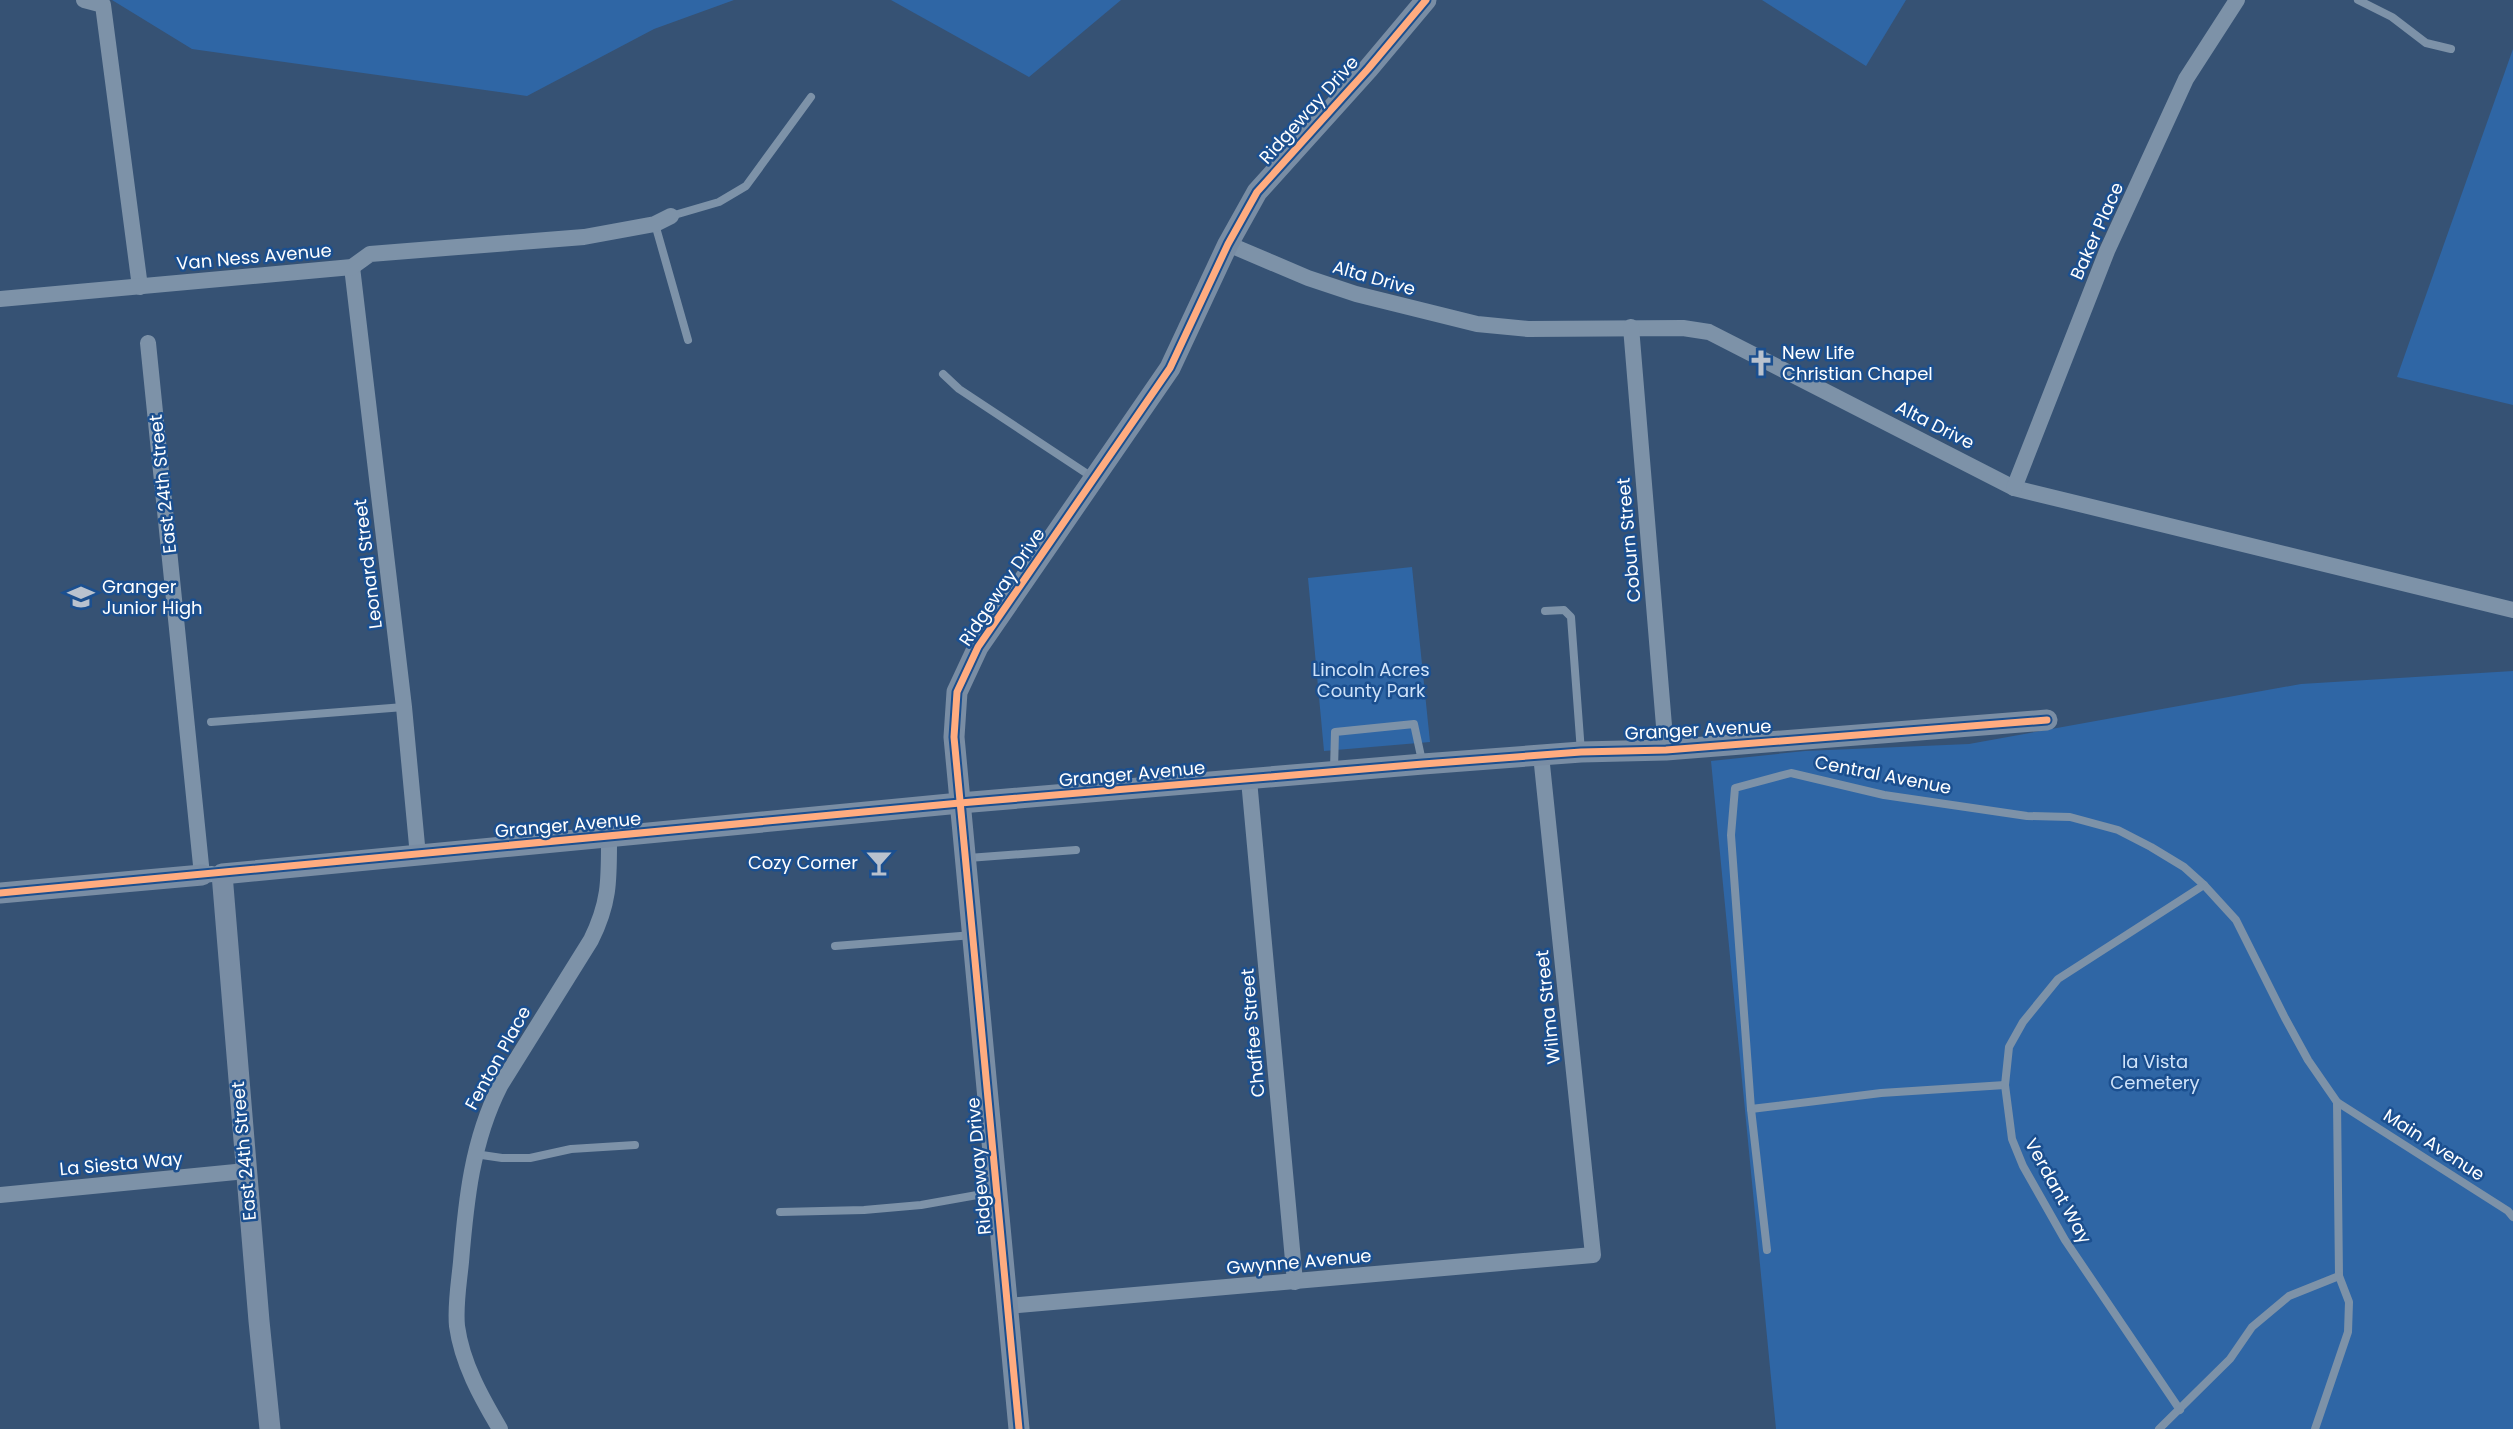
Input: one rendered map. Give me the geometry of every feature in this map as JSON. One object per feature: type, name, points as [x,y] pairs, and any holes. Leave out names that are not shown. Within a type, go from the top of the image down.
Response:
[{"type":"street","points":[[84,0],[103,5],[139,287]]},
{"type":"street","name":"Ridgeway Drive","points":[[1019,1429],[954,737],[957,692],[978,647],[1170,368],[1228,244],[1258,192],[1426,0]]},
{"type":"street","name":"Baker Place","points":[[2014,488],[2107,251],[2186,79],[2237,0]]},
{"type":"street","name":"Van Ness Avenue","points":[[0,299],[352,267],[370,254],[584,237],[655,225],[671,216]]},
{"type":"street","name":"Alta Drive","points":[[1228,244],[1308,278],[1356,294],[1477,324],[1528,329],[1631,327],[1683,328],[1709,332],[2014,488],[2513,610]]},
{"type":"street","name":"Leonard Street","points":[[352,267],[404,707],[418,856]]},
{"type":"street","name":"Coburn Street","points":[[1631,327],[1666,750]]},
{"type":"street","name":"East 24th Street","points":[[148,343],[246,1171],[270,1429]]},
{"type":"street","name":"Granger Avenue","points":[[0,894],[960,803],[1541,754],[1666,750],[2047,720]]},
{"type":"street","name":"Wilma Street","points":[[1541,754],[1593,1255]]},
{"type":"street","name":"Chaffee Street","points":[[1249,780],[1295,1282]]},
{"type":"street","name":"Fenton Place","points":[[500,1429],[468,1370],[457,1326],[465,1216],[475,1154],[488,1109],[500,1086],[602,919],[607,902],[609,837]]},
{"type":"street","name":"La Siesta Way","points":[[0,1195],[246,1171]]},
{"type":"street","name":"Gwynne Avenue","points":[[1008,1306],[1593,1255]]},
{"type":"lane","points":[[2358,0],[2392,17],[2427,43],[2451,48]]},
{"type":"lane","points":[[671,216],[719,202],[746,186],[811,97]]},
{"type":"lane","points":[[655,225],[688,340]]},
{"type":"lane","points":[[943,374],[959,389],[1094,478]]},
{"type":"lane","points":[[1545,611],[1564,610],[1571,617],[1581,752]]},
{"type":"lane","points":[[211,722],[404,707]]},
{"type":"lane","points":[[1334,772],[1335,732],[1414,724],[1423,764]]},
{"type":"lane","name":"Central Avenue","points":[[1751,1109],[1731,835],[1735,788],[1790,773],[1884,795],[2027,816],[2070,817],[2118,830],[2151,846],[2184,867],[2236,920],[2296,1039],[2337,1102]]},
{"type":"lane","points":[[965,858],[1076,850]]},
{"type":"lane","name":"Verdant Way","points":[[2180,1410],[2065,1240],[2022,1166],[2011,1139],[2005,1086],[2009,1047],[2023,1022],[2058,979],[2204,885]]},
{"type":"lane","points":[[835,946],[972,935]]},
{"type":"lane","points":[[1767,1250],[1751,1109],[1881,1093],[2005,1086]]},
{"type":"lane","points":[[2315,1429],[2348,1332],[2349,1302],[2339,1276],[2337,1102]]},
{"type":"lane","name":"Main Avenue","points":[[2337,1102],[2508,1211],[2513,1217]]},
{"type":"lane","points":[[475,1154],[530,1158],[571,1149],[635,1145]]},
{"type":"lane","points":[[780,1212],[864,1210],[921,1205],[997,1192]]},
{"type":"lane","points":[[2159,1429],[2230,1359],[2252,1327],[2290,1297],[2339,1276]]},
{"type":"green space","points":[[112,0],[734,0],[654,29],[527,96],[192,49]]},
{"type":"green space","points":[[891,0],[1121,0],[1029,77]]},
{"type":"green space","points":[[1762,0],[1906,0],[1866,66]]},
{"type":"green space","points":[[2513,49],[2513,405],[2397,377]]},
{"type":"green space","name":"Lincoln Acres County Park","points":[[1412,567],[1430,742],[1324,751],[1308,578]]},
{"type":"green space","name":"la Vista Cemetery","points":[[2513,671],[2513,1429],[1776,1429],[1711,761],[1805,751],[1969,744],[2301,684]]},
{"type":"cycle path","points":[[1019,1429],[954,737],[957,692],[978,647],[1170,368],[1228,244],[1257,192],[1426,0]]},
{"type":"cycle path","points":[[0,893],[960,803],[1423,764],[1581,752],[1666,750],[2047,720]]},
{"type":"place","name":"New Life Christian Chapel","points":[[1761,363]]},
{"type":"place","name":"Granger Junior High","points":[[81,597]]},
{"type":"place","name":"Cozy Corner","points":[[879,863]]}]
